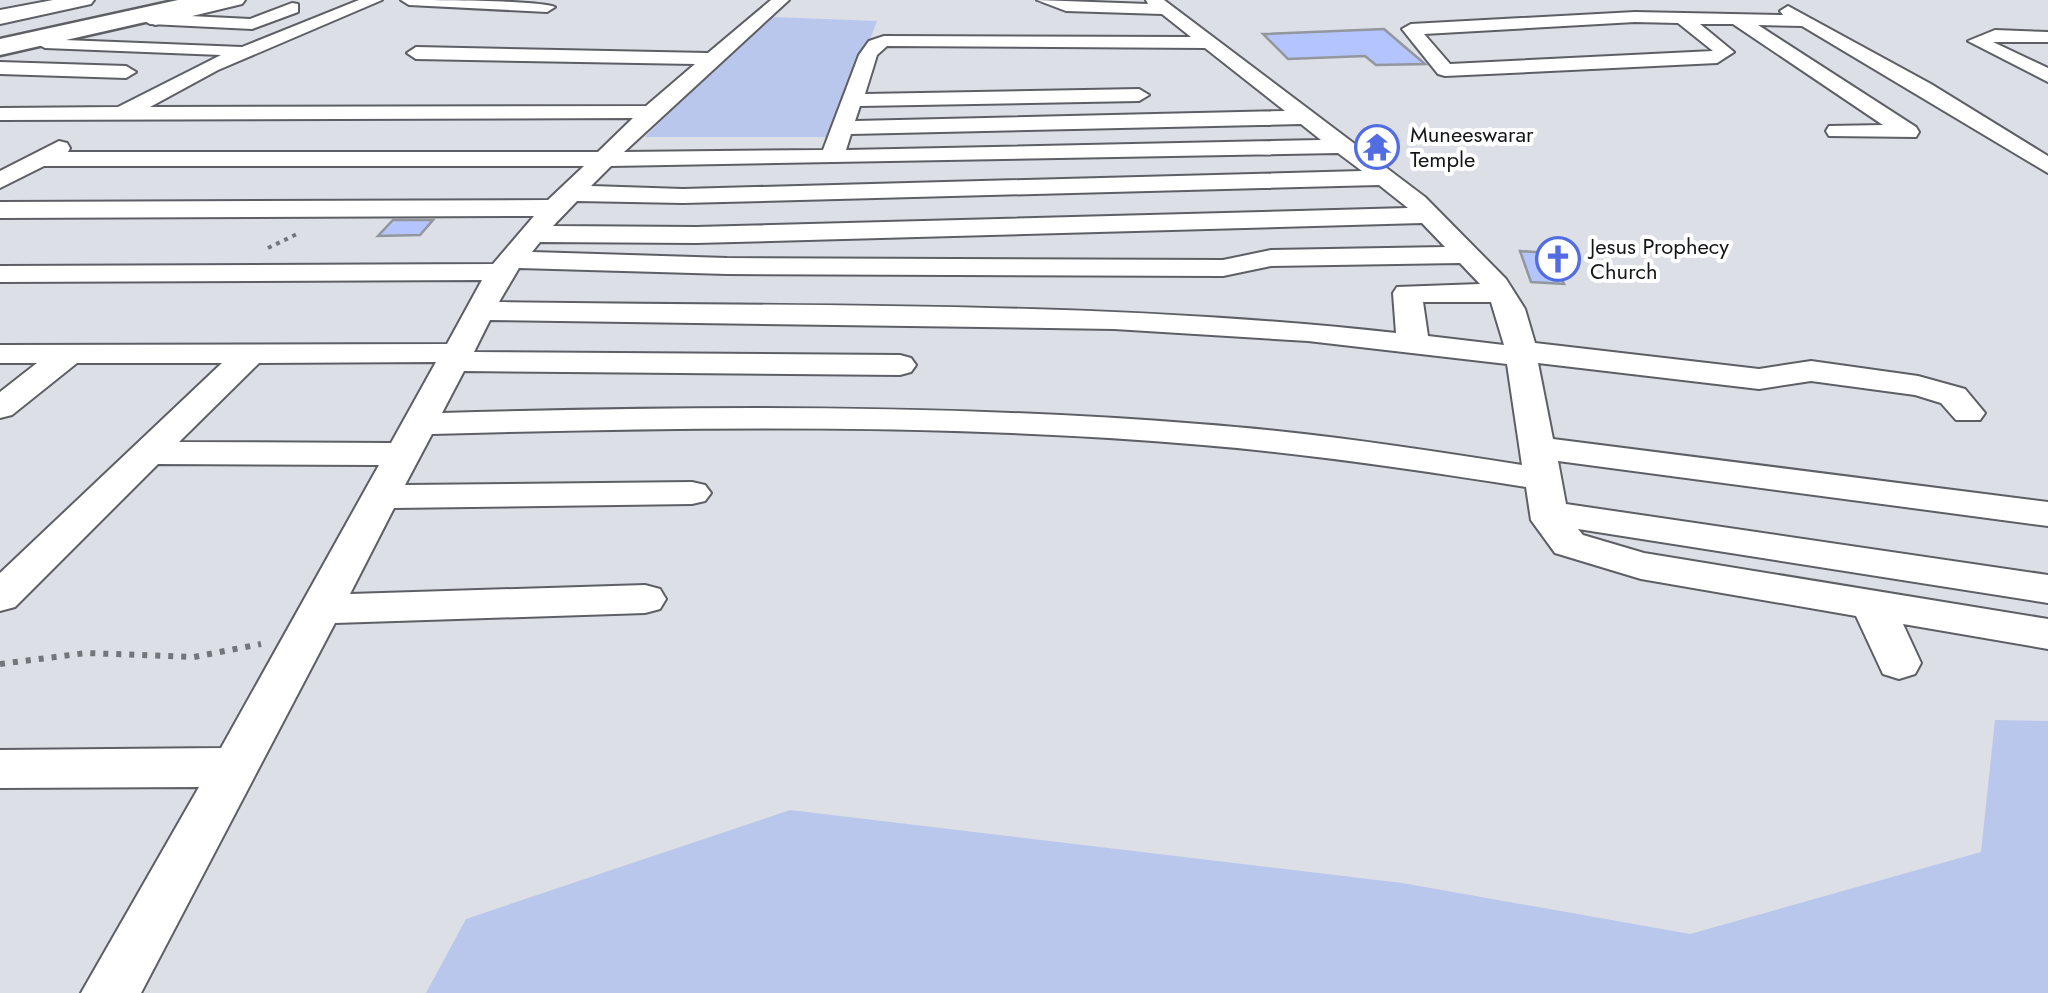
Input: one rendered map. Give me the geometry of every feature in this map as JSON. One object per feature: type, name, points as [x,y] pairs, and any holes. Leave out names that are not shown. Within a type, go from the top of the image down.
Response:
[{"type":"highway","points":[[0,21],[116,0]]},
{"type":"highway","points":[[0,50],[212,0]]},
{"type":"main road","points":[[0,21],[84,0]]},
{"type":"main road","points":[[0,50],[235,0]]},
{"type":"street","points":[[150,19],[252,24],[313,0]]},
{"type":"street","points":[[0,181],[194,74],[374,0]]},
{"type":"street","points":[[409,0],[547,7]]},
{"type":"street","points":[[110,993],[236,767],[479,310],[534,233],[651,112],[781,0]]},
{"type":"street","points":[[1045,0],[1066,6],[1159,4],[1230,65],[1278,92],[1386,178],[1469,255],[1502,293],[1514,323],[1543,480],[1558,534],[1569,544],[1607,558],[2048,634]]},
{"type":"street","points":[[1696,0],[1908,132],[1837,131]]},
{"type":"street","points":[[1772,0],[2048,166]]},
{"type":"street","points":[[1683,18],[1725,52],[1700,58],[1445,70],[1410,29],[1635,17],[1683,18],[1807,22]]},
{"type":"street","points":[[2048,37],[1995,35],[1977,41],[2048,76]]},
{"type":"street","points":[[831,158],[868,55],[878,43],[905,39],[1230,65]]},
{"type":"street","points":[[44,42],[248,50]]},
{"type":"street","points":[[416,52],[709,59]]},
{"type":"street","points":[[868,55],[1230,65]]},
{"type":"street","points":[[0,68],[194,74]]},
{"type":"street","points":[[0,114],[88,70]]},
{"type":"street","points":[[855,91],[1153,95]]},
{"type":"street","points":[[1117,96],[1138,151],[1152,223]]},
{"type":"street","points":[[0,114],[651,112]]},
{"type":"street","points":[[425,157],[470,113]]},
{"type":"street","points":[[503,156],[544,113]]},
{"type":"street","points":[[219,209],[346,114]]},
{"type":"street","points":[[842,128],[1309,118]]},
{"type":"street","points":[[40,158],[831,158],[1346,146]]},
{"type":"street","points":[[534,233],[684,196],[1386,178]]},
{"type":"street","points":[[0,210],[219,209],[534,233],[1112,267],[1223,268],[1270,258],[1469,255]]},
{"type":"street","points":[[0,274],[534,233],[663,236],[1429,215]]},
{"type":"street","points":[[1098,225],[1112,267],[1114,320]]},
{"type":"street","points":[[1413,343],[1408,294],[1502,293]]},
{"type":"street","points":[[479,310],[1114,320],[1413,343],[1760,379],[1811,371],[1918,386],[1952,396],[1968,413]]},
{"type":"street","points":[[0,597],[250,353]]},
{"type":"street","points":[[0,354],[250,353],[900,366]]},
{"type":"street","points":[[0,408],[68,354]]},
{"type":"street","points":[[147,454],[716,417],[1079,426],[1324,446],[1543,480],[2048,589]]},
{"type":"street","points":[[1543,480],[2048,514]]},
{"type":"street","points":[[379,496],[692,493]]},
{"type":"street","points":[[314,620],[645,599]]},
{"type":"street","points":[[1873,606],[1899,662]]},
{"type":"street","points":[[0,769],[236,767]]},
{"type":"path","points":[[0,664],[86,653],[194,657],[314,620]]},
{"type":"shaded area","points":[[773,17],[877,21],[833,137],[645,137],[703,78]]},
{"type":"shaded area","points":[[1995,720],[2048,721],[2048,993],[426,993],[466,919],[790,810],[1402,883],[1690,934],[1981,852]]},
{"type":"building","points":[[1384,29],[1425,64],[1376,65],[1365,56],[1288,59],[1263,34]]},
{"type":"building","points":[[393,220],[433,220],[420,235],[378,236]]},
{"type":"building","points":[[1520,251],[1550,253],[1564,284],[1531,282]]},
{"type":"place","name":"Muneeswarar Temple","points":[[1377,147]]},
{"type":"place","name":"Jesus Prophecy Church","points":[[1558,259]]}]
